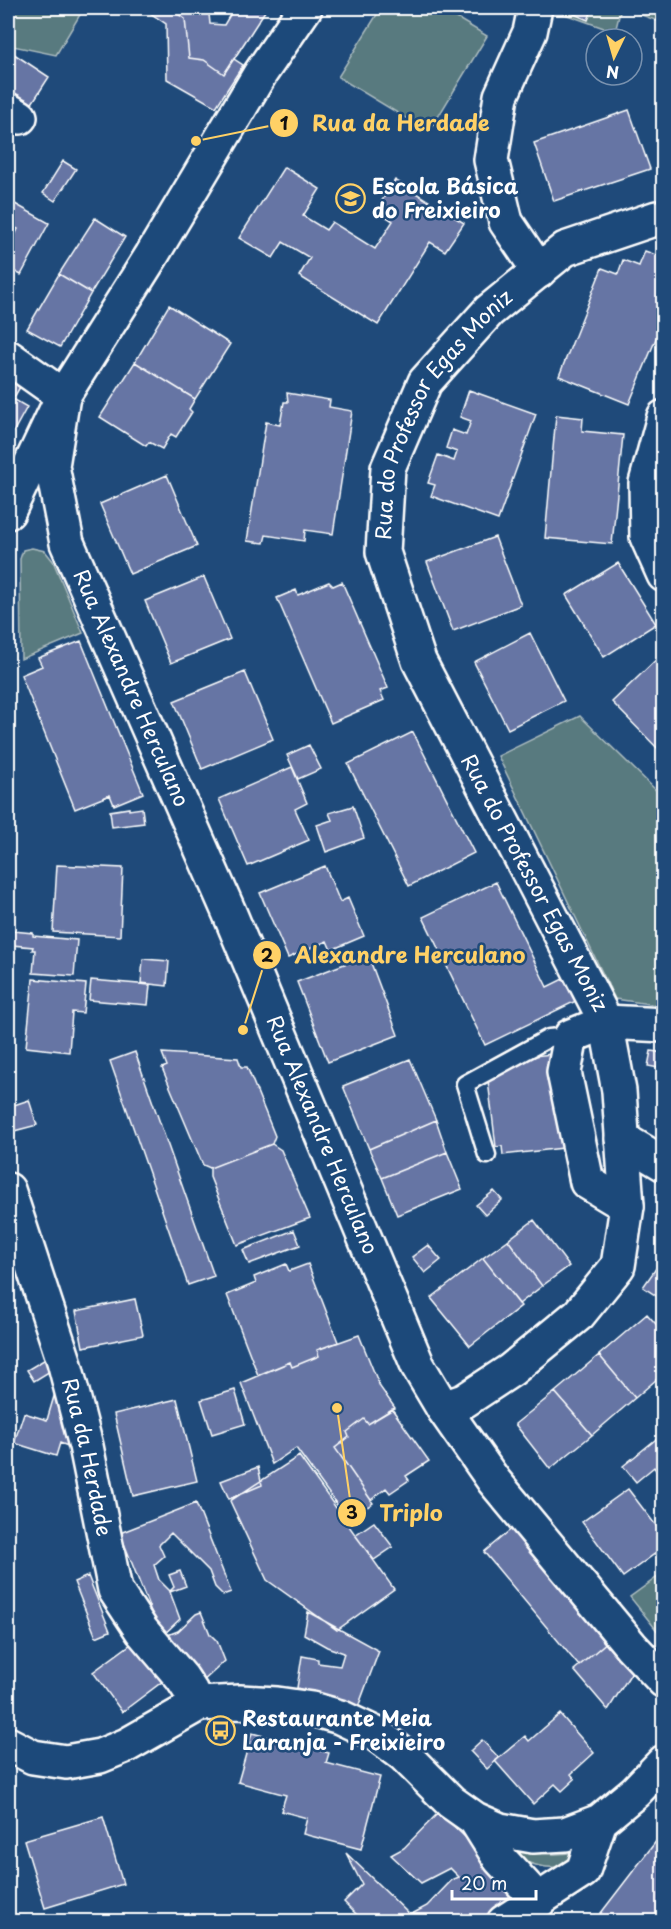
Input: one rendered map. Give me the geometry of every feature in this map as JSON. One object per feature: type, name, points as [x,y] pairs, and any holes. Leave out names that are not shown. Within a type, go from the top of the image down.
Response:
[{"type":"street","points":[[8,512],[63,396],[152,255],[260,74],[305,8]]},
{"type":"street","points":[[535,8],[530,32],[501,96],[491,160],[506,222],[539,271]]},
{"type":"street","name":"Rua do Professor Egas Moniz","points":[[443,1408],[464,1401],[511,1370],[579,1314],[618,1266],[627,1206],[619,1091],[606,1022],[419,660],[383,552],[388,468],[426,382],[489,311],[565,249],[657,218],[663,219]]},
{"type":"street","points":[[8,357],[63,396]]},
{"type":"street","name":"Rua Alexandre Herculano","points":[[63,396],[52,466],[67,543],[229,912],[418,1366],[443,1408],[494,1481],[631,1646],[663,1681]]},
{"type":"street","points":[[663,417],[646,483],[646,537],[663,575]]},
{"type":"street","points":[[606,1022],[663,1025]]},
{"type":"street","name":"Rua do Professor Egas Moniz","points":[[606,1022],[571,1036],[564,1072],[587,1182],[627,1206]]},
{"type":"street","points":[[622,1139],[663,1164]]},
{"type":"street","name":"Rua da Herdade","points":[[8,1190],[64,1361],[86,1446],[115,1590],[142,1631],[182,1678],[199,1704]]},
{"type":"street","points":[[8,1744],[33,1757],[66,1762],[100,1756],[127,1745],[199,1704],[240,1702],[312,1709],[340,1717],[376,1734],[404,1755],[451,1802],[475,1819],[500,1830],[533,1836],[565,1834],[600,1821],[635,1792],[663,1762]]},
{"type":"street","points":[[475,1819],[500,1859],[539,1900]]},
{"type":"street","points":[[504,1922],[583,1871],[600,1821]]},
{"type":"lane","points":[[487,1155],[465,1084],[549,1038],[571,1036]]},
{"type":"green space","points":[[8,8],[84,8],[56,55],[8,45]]},
{"type":"green space","points":[[381,8],[440,8],[487,36],[429,132],[338,77]]},
{"type":"green space","points":[[565,8],[621,8],[616,27],[601,27],[562,13]]},
{"type":"green space","points":[[623,8],[663,8],[663,23]]},
{"type":"green space","points":[[32,548],[45,551],[53,561],[83,633],[21,659],[20,559],[23,550]]},
{"type":"green space","points":[[580,716],[663,797],[663,1006],[615,999],[498,756]]},
{"type":"green space","points":[[663,1573],[663,1638],[630,1597]]},
{"type":"green space","points":[[507,1849],[549,1854],[578,1851],[580,1856],[560,1866],[544,1867],[523,1860]]},
{"type":"building","points":[[143,8],[213,8],[209,14],[210,24],[224,25],[234,8],[267,8],[234,59],[243,65],[216,107],[167,79],[166,24]]},
{"type":"building","points":[[169,8],[213,8],[209,14],[210,24],[224,25],[234,8],[267,8],[224,74],[204,60],[189,58],[185,19]]},
{"type":"building","points":[[576,8],[593,8],[588,20],[574,14]]},
{"type":"building","points":[[8,50],[49,77],[29,108],[8,94]]},
{"type":"building","points":[[629,110],[650,169],[554,201],[534,143]]},
{"type":"building","points":[[63,161],[76,169],[55,201],[43,193]]},
{"type":"building","points":[[284,167],[320,189],[303,216],[326,230],[332,222],[375,249],[393,221],[376,210],[395,180],[464,223],[445,251],[430,242],[378,325],[299,276],[310,258],[283,242],[273,258],[239,238]]},
{"type":"building","points":[[8,200],[49,223],[21,275],[8,268],[8,249],[18,229],[8,224]]},
{"type":"building","points":[[95,218],[125,237],[91,293],[59,274]]},
{"type":"building","points":[[645,251],[664,258],[664,319],[629,404],[559,376],[602,268],[618,274],[623,260],[639,266]]},
{"type":"building","points":[[59,274],[91,293],[60,347],[27,329]]},
{"type":"building","points":[[169,305],[230,344],[195,399],[135,362]]},
{"type":"building","points":[[135,362],[195,399],[189,409],[192,412],[176,437],[171,434],[162,449],[149,442],[146,446],[100,417]]},
{"type":"building","points":[[8,380],[20,387],[13,399],[27,407],[10,438],[8,436]]},
{"type":"building","points":[[469,390],[536,414],[498,520],[431,496],[435,485],[428,483],[438,455],[454,461],[457,452],[446,448],[452,430],[466,435],[471,421],[460,417]]},
{"type":"building","points":[[287,393],[330,400],[329,407],[352,411],[333,534],[305,530],[304,541],[266,535],[264,543],[247,541],[266,422],[280,425],[284,402],[288,402]]},
{"type":"building","points":[[556,415],[583,418],[582,431],[623,435],[612,544],[545,538]]},
{"type":"building","points":[[167,475],[197,546],[130,574],[100,504]]},
{"type":"building","points":[[495,537],[521,605],[453,631],[427,562]]},
{"type":"building","points":[[618,563],[656,624],[604,657],[566,595]]},
{"type":"building","points":[[204,577],[230,639],[171,663],[145,601]]},
{"type":"building","points":[[329,582],[333,586],[342,582],[388,688],[380,691],[384,700],[331,723],[277,598],[296,590],[298,595]]},
{"type":"building","points":[[530,633],[564,701],[508,729],[474,662]]},
{"type":"building","points":[[81,641],[143,793],[114,805],[110,795],[75,809],[21,675],[42,666],[38,658]]},
{"type":"building","points":[[664,654],[664,755],[612,702]]},
{"type":"building","points":[[245,672],[273,739],[202,769],[174,701]]},
{"type":"building","points":[[413,732],[474,853],[409,886],[348,764]]},
{"type":"building","points":[[309,745],[321,769],[298,779],[287,755]]},
{"type":"building","points":[[292,767],[307,803],[295,809],[309,840],[248,866],[219,799]]},
{"type":"building","points":[[353,806],[364,838],[326,852],[317,825],[332,820],[329,813]]},
{"type":"building","points":[[129,808],[129,810],[142,808],[144,823],[112,827],[110,811]]},
{"type":"building","points":[[57,865],[123,868],[120,936],[53,932]]},
{"type":"building","points":[[325,866],[340,902],[348,898],[364,936],[331,950],[327,941],[288,958],[260,893]]},
{"type":"building","points":[[496,882],[547,987],[565,978],[576,1001],[485,1045],[423,917]]},
{"type":"building","points":[[13,931],[33,933],[33,936],[77,940],[74,976],[33,973],[35,950],[32,950],[33,947],[12,945]]},
{"type":"building","points":[[368,955],[398,1035],[328,1062],[297,982]]},
{"type":"building","points":[[143,959],[169,961],[167,986],[141,983]]},
{"type":"building","points":[[33,979],[86,984],[83,1013],[72,1012],[69,1052],[26,1047]]},
{"type":"building","points":[[91,980],[150,985],[148,1005],[89,1000]]},
{"type":"building","points":[[651,1051],[664,1053],[664,1069],[648,1066]]},
{"type":"building","points":[[135,1052],[214,1276],[188,1285],[110,1061]]},
{"type":"building","points":[[162,1053],[238,1058],[241,1067],[247,1067],[275,1136],[272,1144],[210,1168],[203,1165],[162,1068],[167,1066]]},
{"type":"building","points":[[551,1054],[563,1148],[503,1155],[502,1146],[496,1147],[487,1072],[510,1069],[509,1059]]},
{"type":"building","points":[[410,1059],[436,1120],[369,1149],[343,1086]]},
{"type":"building","points":[[29,1100],[37,1125],[14,1131],[8,1107]]},
{"type":"building","points":[[436,1120],[447,1152],[382,1178],[369,1149]]},
{"type":"building","points":[[272,1144],[281,1150],[310,1218],[237,1245],[210,1177],[210,1168]]},
{"type":"building","points":[[447,1152],[462,1189],[397,1215],[382,1178]]},
{"type":"building","points":[[494,1191],[502,1200],[485,1215],[476,1205]]},
{"type":"building","points":[[534,1220],[569,1266],[542,1286],[508,1240]]},
{"type":"building","points":[[294,1230],[300,1245],[249,1264],[243,1250]]},
{"type":"building","points":[[508,1240],[542,1286],[519,1304],[483,1258]]},
{"type":"building","points":[[428,1245],[441,1260],[425,1273],[412,1257]]},
{"type":"building","points":[[664,1257],[664,1289],[658,1297],[643,1287]]},
{"type":"building","points":[[483,1258],[521,1306],[470,1346],[431,1298]]},
{"type":"building","points":[[286,1264],[289,1271],[308,1264],[338,1342],[317,1350],[319,1356],[292,1367],[290,1362],[258,1375],[227,1295],[256,1283],[254,1277]]},
{"type":"building","points":[[135,1299],[143,1335],[83,1347],[76,1311]]},
{"type":"building","points":[[647,1314],[664,1333],[664,1373],[635,1398],[599,1355]]},
{"type":"building","points":[[359,1335],[380,1387],[395,1408],[368,1424],[364,1419],[347,1432],[349,1437],[335,1448],[373,1503],[348,1520],[296,1448],[272,1464],[241,1383],[290,1362],[292,1367],[319,1356],[317,1350]]},
{"type":"building","points":[[54,1354],[57,1367],[34,1381],[27,1370]]},
{"type":"building","points":[[599,1355],[635,1398],[592,1435],[555,1392]]},
{"type":"building","points":[[235,1390],[245,1424],[212,1434],[201,1400]]},
{"type":"building","points":[[555,1392],[592,1435],[550,1469],[515,1424]]},
{"type":"building","points":[[55,1393],[67,1397],[73,1431],[68,1446],[60,1443],[56,1456],[14,1443],[24,1413],[47,1420]]},
{"type":"building","points":[[177,1399],[197,1481],[133,1496],[114,1414]]},
{"type":"building","points":[[392,1409],[429,1461],[406,1476],[409,1480],[390,1493],[386,1488],[371,1500],[335,1448],[349,1437],[347,1432],[364,1419],[368,1424]]},
{"type":"building","points":[[660,1436],[664,1440],[664,1463],[656,1470],[654,1467],[636,1482],[623,1466]]},
{"type":"building","points":[[299,1456],[394,1589],[337,1630],[267,1580],[230,1501]]},
{"type":"building","points":[[258,1467],[262,1485],[229,1499],[221,1481]]},
{"type":"building","points":[[628,1489],[664,1536],[664,1547],[623,1577],[582,1522]]},
{"type":"building","points":[[196,1503],[231,1592],[223,1595],[215,1587],[209,1571],[171,1533],[159,1545],[164,1556],[154,1565],[159,1580],[170,1591],[174,1587],[169,1575],[180,1571],[186,1586],[170,1592],[180,1619],[160,1638],[178,1631],[201,1612],[225,1661],[201,1683],[143,1621],[152,1614],[120,1533]]},
{"type":"building","points":[[374,1522],[393,1547],[374,1560],[355,1535]]},
{"type":"building","points":[[515,1526],[608,1641],[579,1666],[484,1552]]},
{"type":"building","points":[[88,1576],[110,1631],[96,1637],[74,1582]]},
{"type":"building","points":[[308,1612],[379,1651],[358,1707],[297,1688],[302,1656],[318,1659],[318,1663],[340,1666],[344,1653],[327,1647],[304,1634]]},
{"type":"building","points":[[142,1636],[171,1675],[122,1712],[93,1672]]},
{"type":"building","points":[[608,1641],[633,1670],[608,1710],[574,1670]]},
{"type":"building","points":[[560,1714],[594,1753],[571,1774],[575,1779],[562,1791],[555,1784],[533,1804],[495,1761],[525,1736],[529,1741]]},
{"type":"building","points":[[252,1733],[329,1753],[326,1763],[380,1777],[361,1849],[303,1834],[307,1818],[281,1811],[286,1795],[238,1782]]},
{"type":"building","points":[[482,1740],[499,1758],[487,1769],[470,1751]]},
{"type":"building","points":[[439,1812],[516,1886],[524,1902],[488,1922],[364,1922],[344,1902],[362,1884],[346,1853],[410,1915],[427,1906],[452,1880],[459,1877],[450,1868],[421,1883],[391,1855],[404,1848]]},
{"type":"building","points":[[103,1817],[123,1884],[45,1908],[24,1840]]},
{"type":"building","points":[[664,1831],[664,1922],[594,1922]]},
{"type":"building","points":[[26,1916],[26,1922],[8,1922],[8,1917]]},
{"type":"place","name":"Rua da Herdade","points":[[196,141]]},
{"type":"place","name":"Escola Básica do Freixieiro","points":[[351,199]]},
{"type":"place","name":"Alexandre Herculano","points":[[243,1030]]},
{"type":"place","name":"Triplo","points":[[337,1408]]},
{"type":"place","name":"Restaurante Meia Laranja - Freixieiro","points":[[221,1731]]}]
